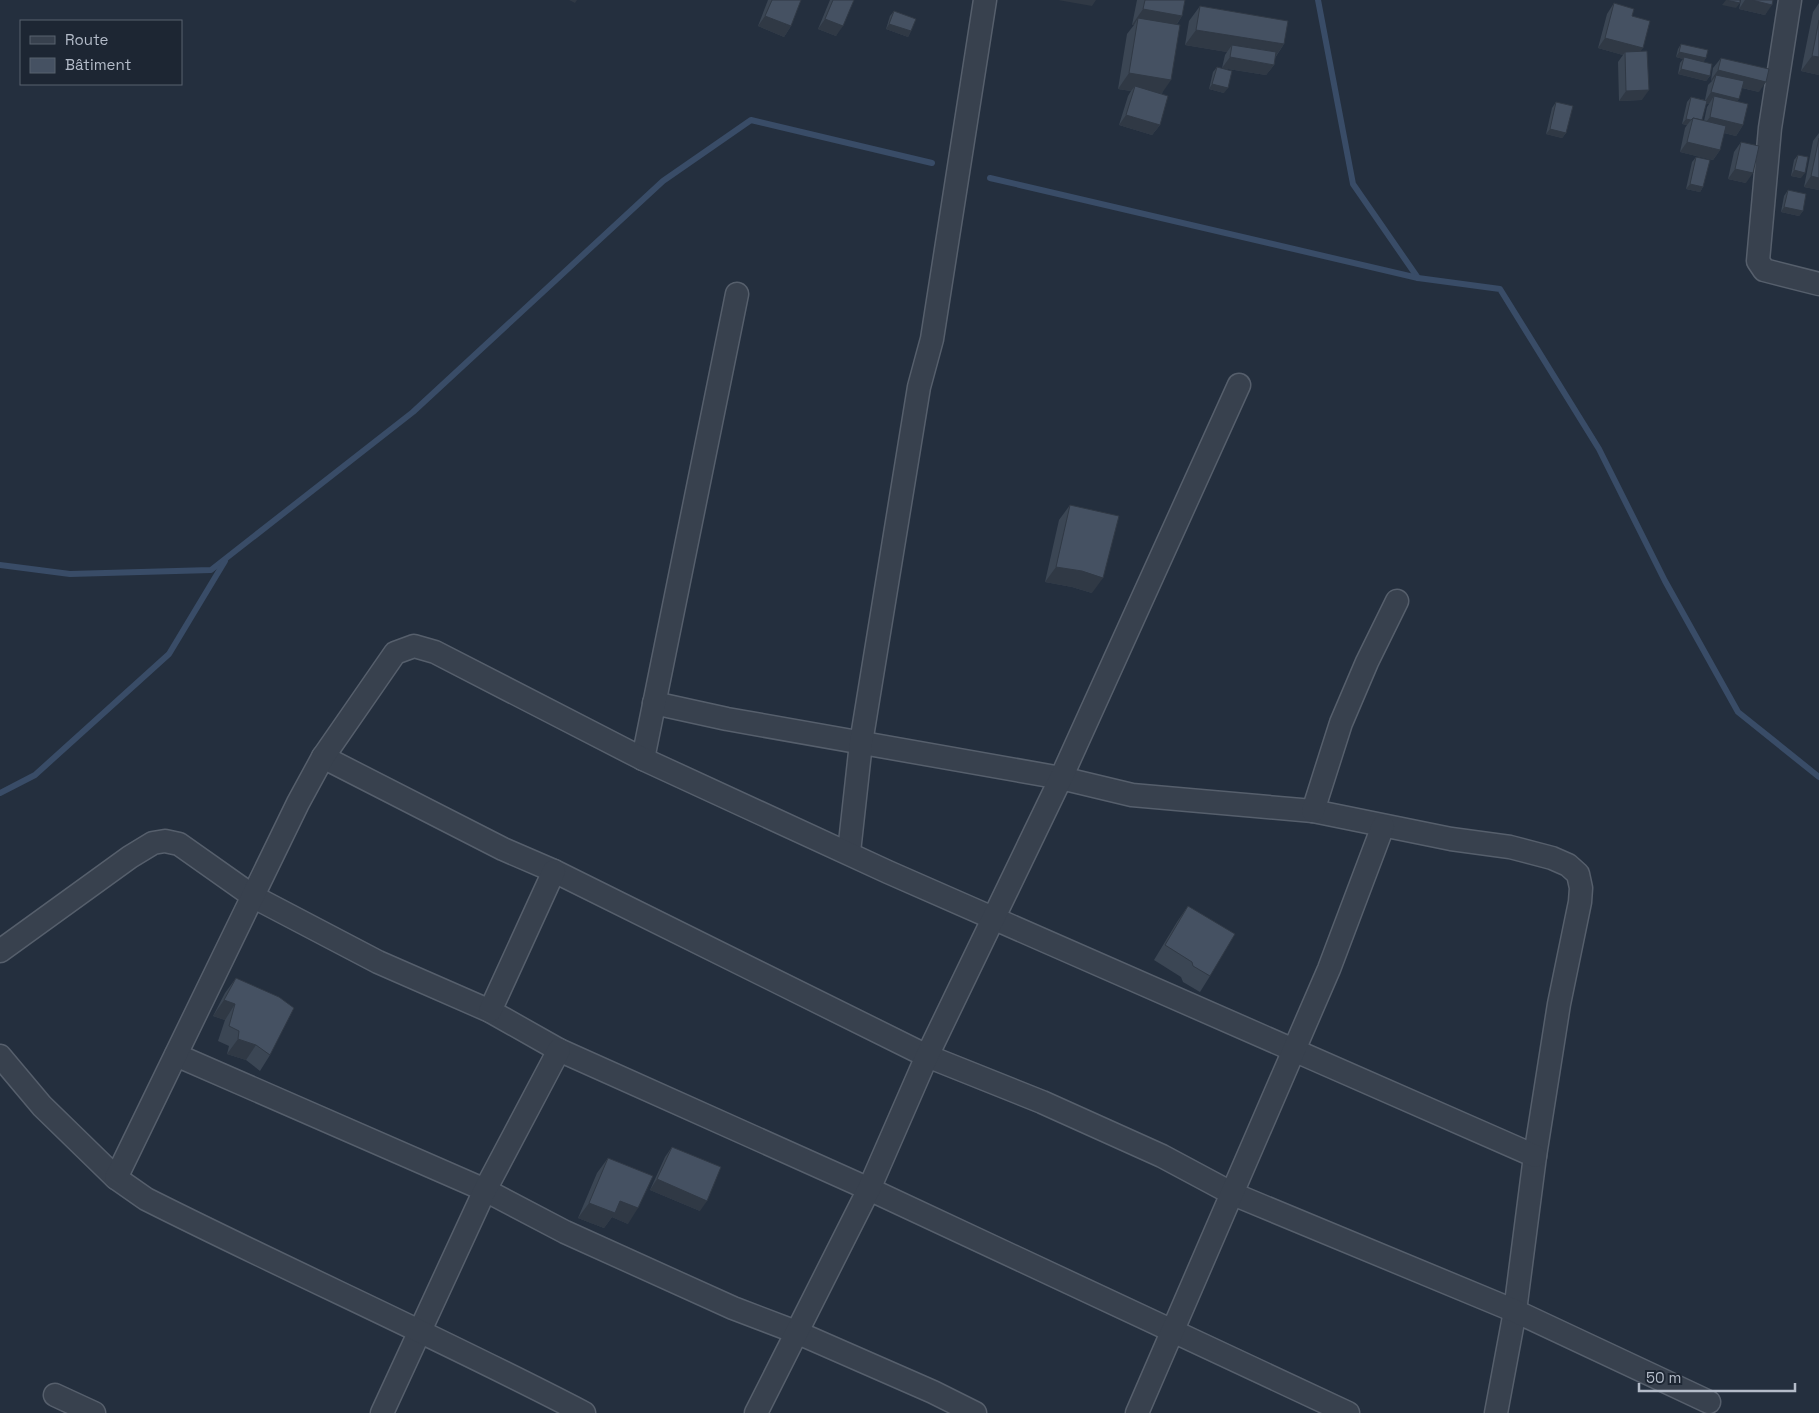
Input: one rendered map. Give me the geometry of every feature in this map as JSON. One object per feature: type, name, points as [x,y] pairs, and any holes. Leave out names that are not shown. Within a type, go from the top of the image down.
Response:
[{"type":"street","points":[[849,852],[860,742],[920,387],[935,319],[985,0]]},
{"type":"street","points":[[1790,0],[1770,128],[1758,261],[1764,270],[1819,284]]},
{"type":"street","points":[[643,759],[737,294]]},
{"type":"street","points":[[756,1413],[869,1189],[927,1056],[1061,778],[1239,385]]},
{"type":"street","points":[[1313,811],[1341,722],[1366,662],[1396,602]]},
{"type":"street","points":[[116,1178],[254,897],[276,845],[323,756],[395,653],[414,646],[435,652],[643,759],[849,852],[888,872],[1535,1156]]},
{"type":"street","points":[[654,703],[1061,778],[1132,795],[1313,811],[1451,839],[1510,847],[1552,858],[1568,865],[1578,874],[1581,888],[1580,902],[1560,1004],[1535,1156],[1515,1311],[1496,1413]]},
{"type":"street","points":[[323,756],[503,849],[554,871],[927,1056],[1042,1102],[1162,1156],[1233,1194],[1515,1311],[1709,1402]]},
{"type":"street","points":[[1137,1413],[1329,969],[1383,826]]},
{"type":"street","points":[[0,951],[130,857],[153,843],[165,840],[179,844],[254,897],[378,962],[490,1011],[559,1050],[869,1189],[1348,1413]]},
{"type":"street","points":[[490,1011],[554,871]]},
{"type":"street","points":[[382,1413],[484,1190],[559,1050]]},
{"type":"street","points":[[176,1055],[484,1190],[565,1232],[698,1292],[796,1332],[933,1392],[975,1413]]},
{"type":"street","points":[[0,1056],[42,1106],[116,1178],[146,1199],[376,1311],[421,1330],[584,1413]]},
{"type":"street","points":[[55,1395],[94,1413]]},
{"type":"building","points":[[772,0],[801,0],[791,26],[765,16]]},
{"type":"building","points":[[833,0],[854,0],[843,26],[825,19]]},
{"type":"building","points":[[1145,0],[1185,0],[1182,16],[1143,9]]},
{"type":"building","points":[[1726,0],[1740,0],[1740,3]]},
{"type":"building","points":[[1752,0],[1773,0],[1772,5]]},
{"type":"building","points":[[1614,3],[1634,9],[1632,16],[1650,21],[1643,48],[1605,38]]},
{"type":"building","points":[[1200,6],[1288,21],[1284,44],[1196,30]]},
{"type":"building","points":[[894,11],[916,19],[911,31],[889,24]]},
{"type":"building","points":[[1138,18],[1180,25],[1171,80],[1129,73]]},
{"type":"building","points":[[1819,20],[1819,57],[1812,56]]},
{"type":"building","points":[[1681,44],[1708,50],[1706,58],[1679,52]]},
{"type":"building","points":[[1232,45],[1276,52],[1274,65],[1230,57]]},
{"type":"building","points":[[1647,51],[1649,90],[1626,91],[1625,52]]},
{"type":"building","points":[[1684,57],[1712,64],[1710,76],[1681,69]]},
{"type":"building","points":[[1721,58],[1769,69],[1766,82],[1718,70]]},
{"type":"building","points":[[1217,67],[1232,71],[1228,88],[1212,84]]},
{"type":"building","points":[[1716,75],[1744,81],[1739,99],[1711,92]]},
{"type":"building","points":[[1135,86],[1168,96],[1160,125],[1126,115]]},
{"type":"building","points":[[1714,96],[1748,104],[1743,125],[1710,117]]},
{"type":"building","points":[[1691,97],[1707,101],[1702,120],[1686,119]]},
{"type":"building","points":[[1556,102],[1573,106],[1566,133],[1550,129]]},
{"type":"building","points":[[1693,118],[1726,126],[1720,150],[1687,142]]},
{"type":"building","points":[[1819,138],[1819,178],[1811,176]]},
{"type":"building","points":[[1741,142],[1759,146],[1753,173],[1735,169]]},
{"type":"building","points":[[1798,155],[1808,157],[1805,173],[1794,170]]},
{"type":"building","points":[[1696,157],[1710,160],[1703,187],[1690,184]]},
{"type":"building","points":[[1788,190],[1806,194],[1803,211],[1784,207]]},
{"type":"building","points":[[1070,505],[1119,516],[1103,578],[1082,571],[1056,567]]},
{"type":"building","points":[[1188,906],[1235,934],[1210,976],[1165,945]]},
{"type":"building","points":[[236,978],[279,997],[294,1008],[270,1055],[256,1045],[238,1039],[239,1031],[229,1026],[235,1004],[224,1000]]},
{"type":"building","points":[[672,1147],[721,1167],[707,1201],[657,1179]]},
{"type":"building","points":[[608,1158],[653,1176],[638,1208],[620,1201],[615,1213],[589,1203]]},
{"type":"waterway","points":[[1318,0],[1353,184],[1418,278]]},
{"type":"waterway","points":[[0,565],[70,574],[211,570],[413,412],[663,181],[751,120],[932,163]]},
{"type":"waterway","points":[[990,178],[1418,278],[1500,289],[1599,449],[1665,581],[1738,712],[1819,777]]},
{"type":"waterway","points":[[0,793],[35,775],[169,654],[225,561]]}]
